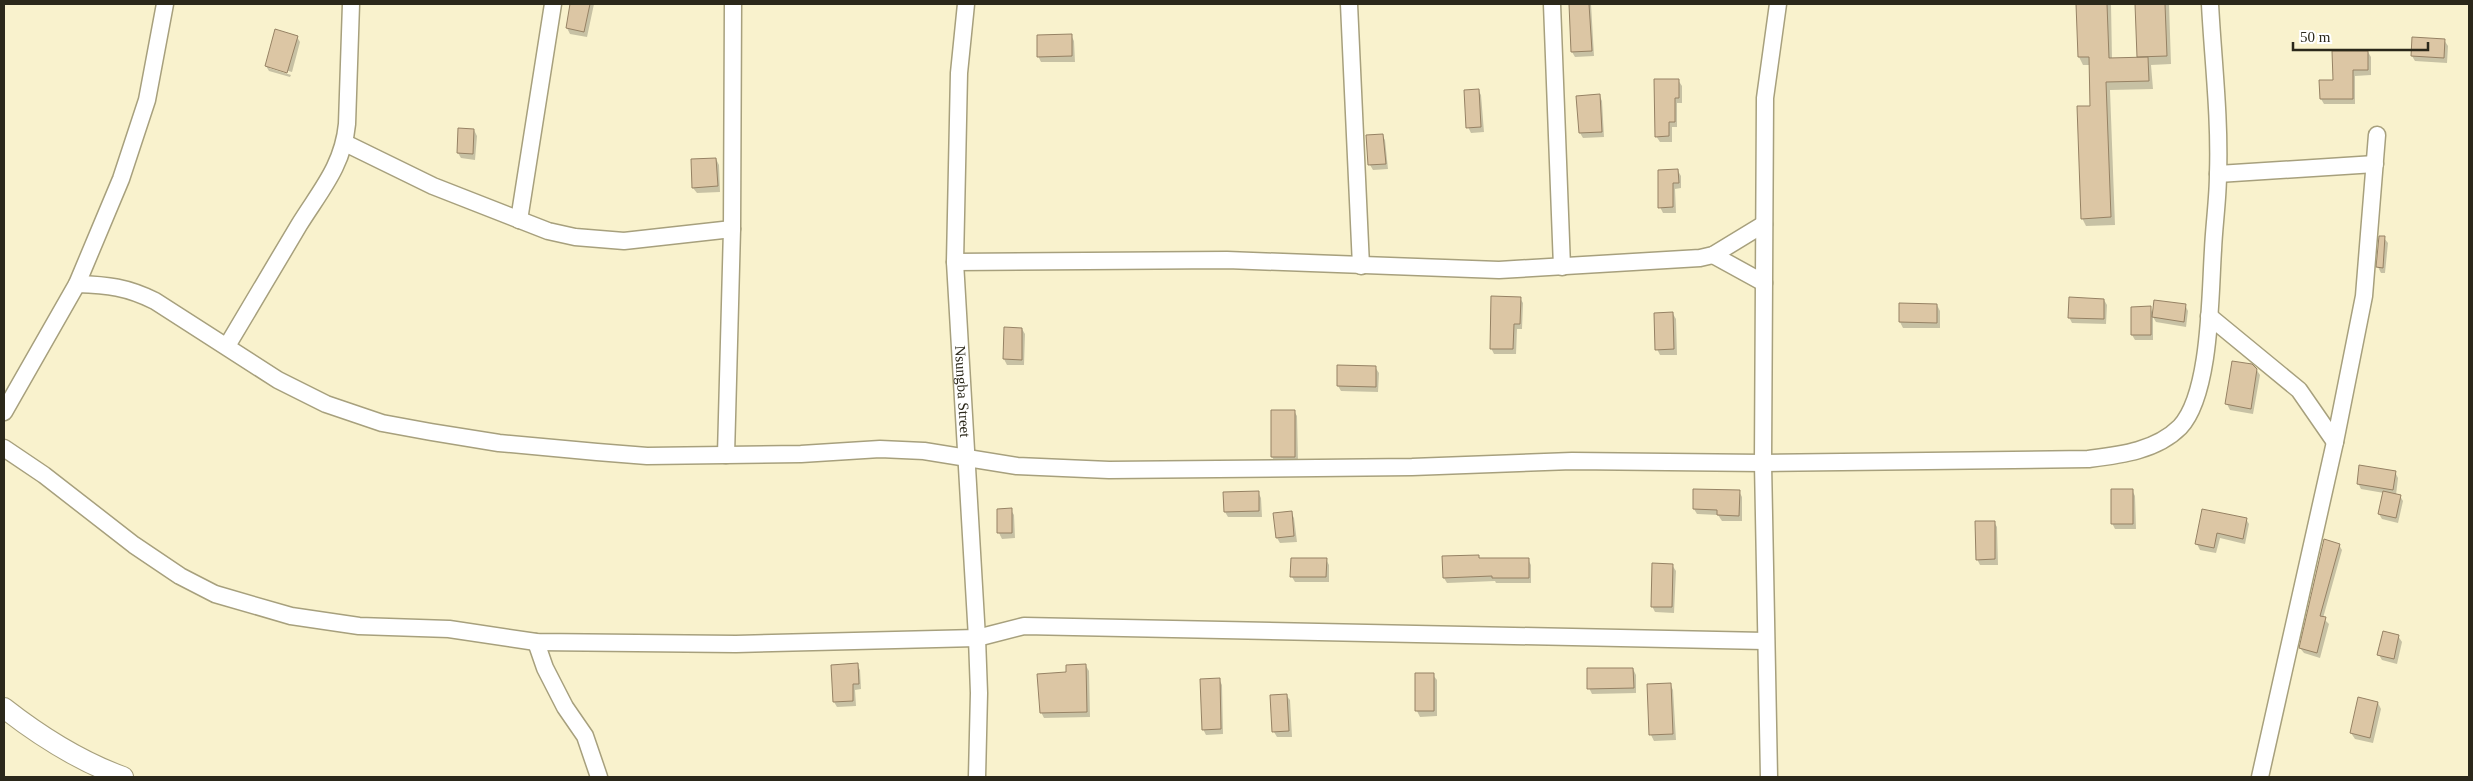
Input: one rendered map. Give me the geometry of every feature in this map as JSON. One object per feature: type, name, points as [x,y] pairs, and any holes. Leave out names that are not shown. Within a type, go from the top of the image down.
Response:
[{"type":"street","points":[[4,412],[77,284],[121,179],[146,100],[165,4]]},
{"type":"street","points":[[226,346],[300,223],[325,187],[340,159],[345,143],[351,4]]},
{"type":"street","points":[[518,220],[554,4]]},
{"type":"street","points":[[726,454],[732,229],[733,4]]},
{"type":"street","name":"Nsungba Street","points":[[966,4],[959,73],[955,262],[977,638],[979,693],[977,777]]},
{"type":"street","points":[[1349,4],[1361,266]]},
{"type":"street","points":[[1552,4],[1562,267]]},
{"type":"street","points":[[1769,777],[1762,463],[1765,98],[1778,4]]},
{"type":"street","points":[[77,284],[112,285],[137,292],[155,301],[278,380],[326,404],[382,423],[499,443],[647,456],[801,454],[880,449],[924,452],[1017,466],[1109,470],[1412,467],[1572,461],[1762,463],[2088,459],[2141,450],[2162,440],[2180,426],[2192,406],[2202,370],[2209,316],[2218,174],[2210,4]]},
{"type":"street","points":[[2260,777],[2335,442],[2364,296],[2377,134]]},
{"type":"street","points":[[345,143],[433,186],[518,220],[557,233],[624,241],[732,229]]},
{"type":"street","points":[[2218,174],[2375,164]]},
{"type":"street","points":[[955,262],[1227,260],[1499,270],[1700,258],[1713,255],[1764,224]]},
{"type":"street","points":[[1713,255],[1764,283]]},
{"type":"street","points":[[2209,316],[2299,390],[2335,442]]},
{"type":"street","points":[[4,448],[44,475],[134,545],[180,576],[215,594],[281,613],[359,626],[449,629],[536,642],[736,644],[977,638],[1024,626],[1765,640]]},
{"type":"street","points":[[536,642],[565,707],[585,736],[599,777]]},
{"type":"street","points":[[5,713],[89,765],[122,777]]},
{"type":"building","points":[[570,4],[590,4],[584,32],[566,28]]},
{"type":"building","points":[[1569,4],[1589,4],[1592,51],[1571,52]]},
{"type":"building","points":[[2076,4],[2107,4],[2109,58],[2148,57],[2149,81],[2106,82],[2111,217],[2081,219],[2077,106],[2090,106],[2089,57],[2078,57]]},
{"type":"building","points":[[2135,4],[2165,4],[2167,56],[2137,57]]},
{"type":"building","points":[[275,29],[298,36],[287,73],[265,66]]},
{"type":"building","points":[[1072,34],[1072,56],[1037,57],[1037,35]]},
{"type":"building","points":[[2412,37],[2445,39],[2444,58],[2411,56]]},
{"type":"building","points":[[2332,51],[2368,51],[2368,70],[2353,70],[2353,99],[2320,99],[2319,80],[2333,80]]},
{"type":"building","points":[[1654,79],[1679,79],[1679,98],[1675,98],[1675,122],[1669,122],[1669,136],[1655,137]]},
{"type":"building","points":[[1479,89],[1481,127],[1466,128],[1464,90]]},
{"type":"building","points":[[1600,94],[1602,132],[1579,133],[1576,96]]},
{"type":"building","points":[[458,128],[474,129],[473,154],[457,153]]},
{"type":"building","points":[[1383,134],[1386,164],[1368,165],[1366,135]]},
{"type":"building","points":[[716,158],[718,186],[692,188],[691,159]]},
{"type":"building","points":[[1678,169],[1679,183],[1673,183],[1673,207],[1658,208],[1658,170]]},
{"type":"building","points":[[2379,236],[2385,236],[2383,268],[2376,267]]},
{"type":"building","points":[[1491,296],[1521,297],[1520,324],[1514,324],[1513,349],[1490,349]]},
{"type":"building","points":[[2069,297],[2104,299],[2104,319],[2068,318]]},
{"type":"building","points":[[2154,300],[2186,304],[2184,322],[2152,317]]},
{"type":"building","points":[[1899,303],[1937,304],[1937,323],[1899,322]]},
{"type":"building","points":[[2151,306],[2151,335],[2131,335],[2131,307]]},
{"type":"building","points":[[1673,312],[1674,349],[1655,350],[1654,313]]},
{"type":"building","points":[[1004,327],[1022,328],[1022,360],[1003,359]]},
{"type":"building","points":[[2232,361],[2252,364],[2257,369],[2251,409],[2225,404]]},
{"type":"building","points":[[1337,365],[1376,366],[1376,387],[1337,386]]},
{"type":"building","points":[[1271,410],[1295,410],[1295,457],[1271,457]]},
{"type":"building","points":[[2359,465],[2396,471],[2393,490],[2357,484]]},
{"type":"building","points":[[1693,489],[1740,490],[1739,516],[1717,515],[1717,510],[1693,509]]},
{"type":"building","points":[[2111,489],[2133,489],[2133,524],[2111,524]]},
{"type":"building","points":[[1259,491],[1259,511],[1224,512],[1223,492]]},
{"type":"building","points":[[2383,491],[2401,495],[2396,518],[2378,514]]},
{"type":"building","points":[[1012,508],[1012,533],[997,533],[997,509]]},
{"type":"building","points":[[2202,509],[2247,518],[2243,539],[2217,533],[2214,548],[2195,544]]},
{"type":"building","points":[[1292,511],[1294,536],[1276,538],[1273,513]]},
{"type":"building","points":[[1975,521],[1995,521],[1995,559],[1976,560]]},
{"type":"building","points":[[2324,539],[2340,544],[2320,616],[2326,617],[2317,653],[2299,648]]},
{"type":"building","points":[[1479,555],[1479,558],[1529,558],[1529,578],[1492,578],[1492,576],[1443,578],[1442,556]]},
{"type":"building","points":[[1291,558],[1327,558],[1326,577],[1290,577]]},
{"type":"building","points":[[1652,563],[1673,564],[1672,607],[1651,607]]},
{"type":"building","points":[[2383,631],[2399,635],[2394,659],[2377,655]]},
{"type":"building","points":[[858,663],[859,684],[853,684],[853,701],[833,702],[831,665]]},
{"type":"building","points":[[1086,664],[1087,712],[1040,713],[1037,674],[1066,672],[1066,665]]},
{"type":"building","points":[[1587,668],[1633,668],[1634,688],[1587,689]]},
{"type":"building","points":[[1415,673],[1434,673],[1434,711],[1415,711]]},
{"type":"building","points":[[1220,678],[1221,729],[1202,730],[1200,679]]},
{"type":"building","points":[[1671,683],[1673,734],[1649,735],[1647,684]]},
{"type":"building","points":[[1287,694],[1289,731],[1272,732],[1270,695]]},
{"type":"building","points":[[2358,697],[2378,702],[2370,738],[2350,733]]}]
